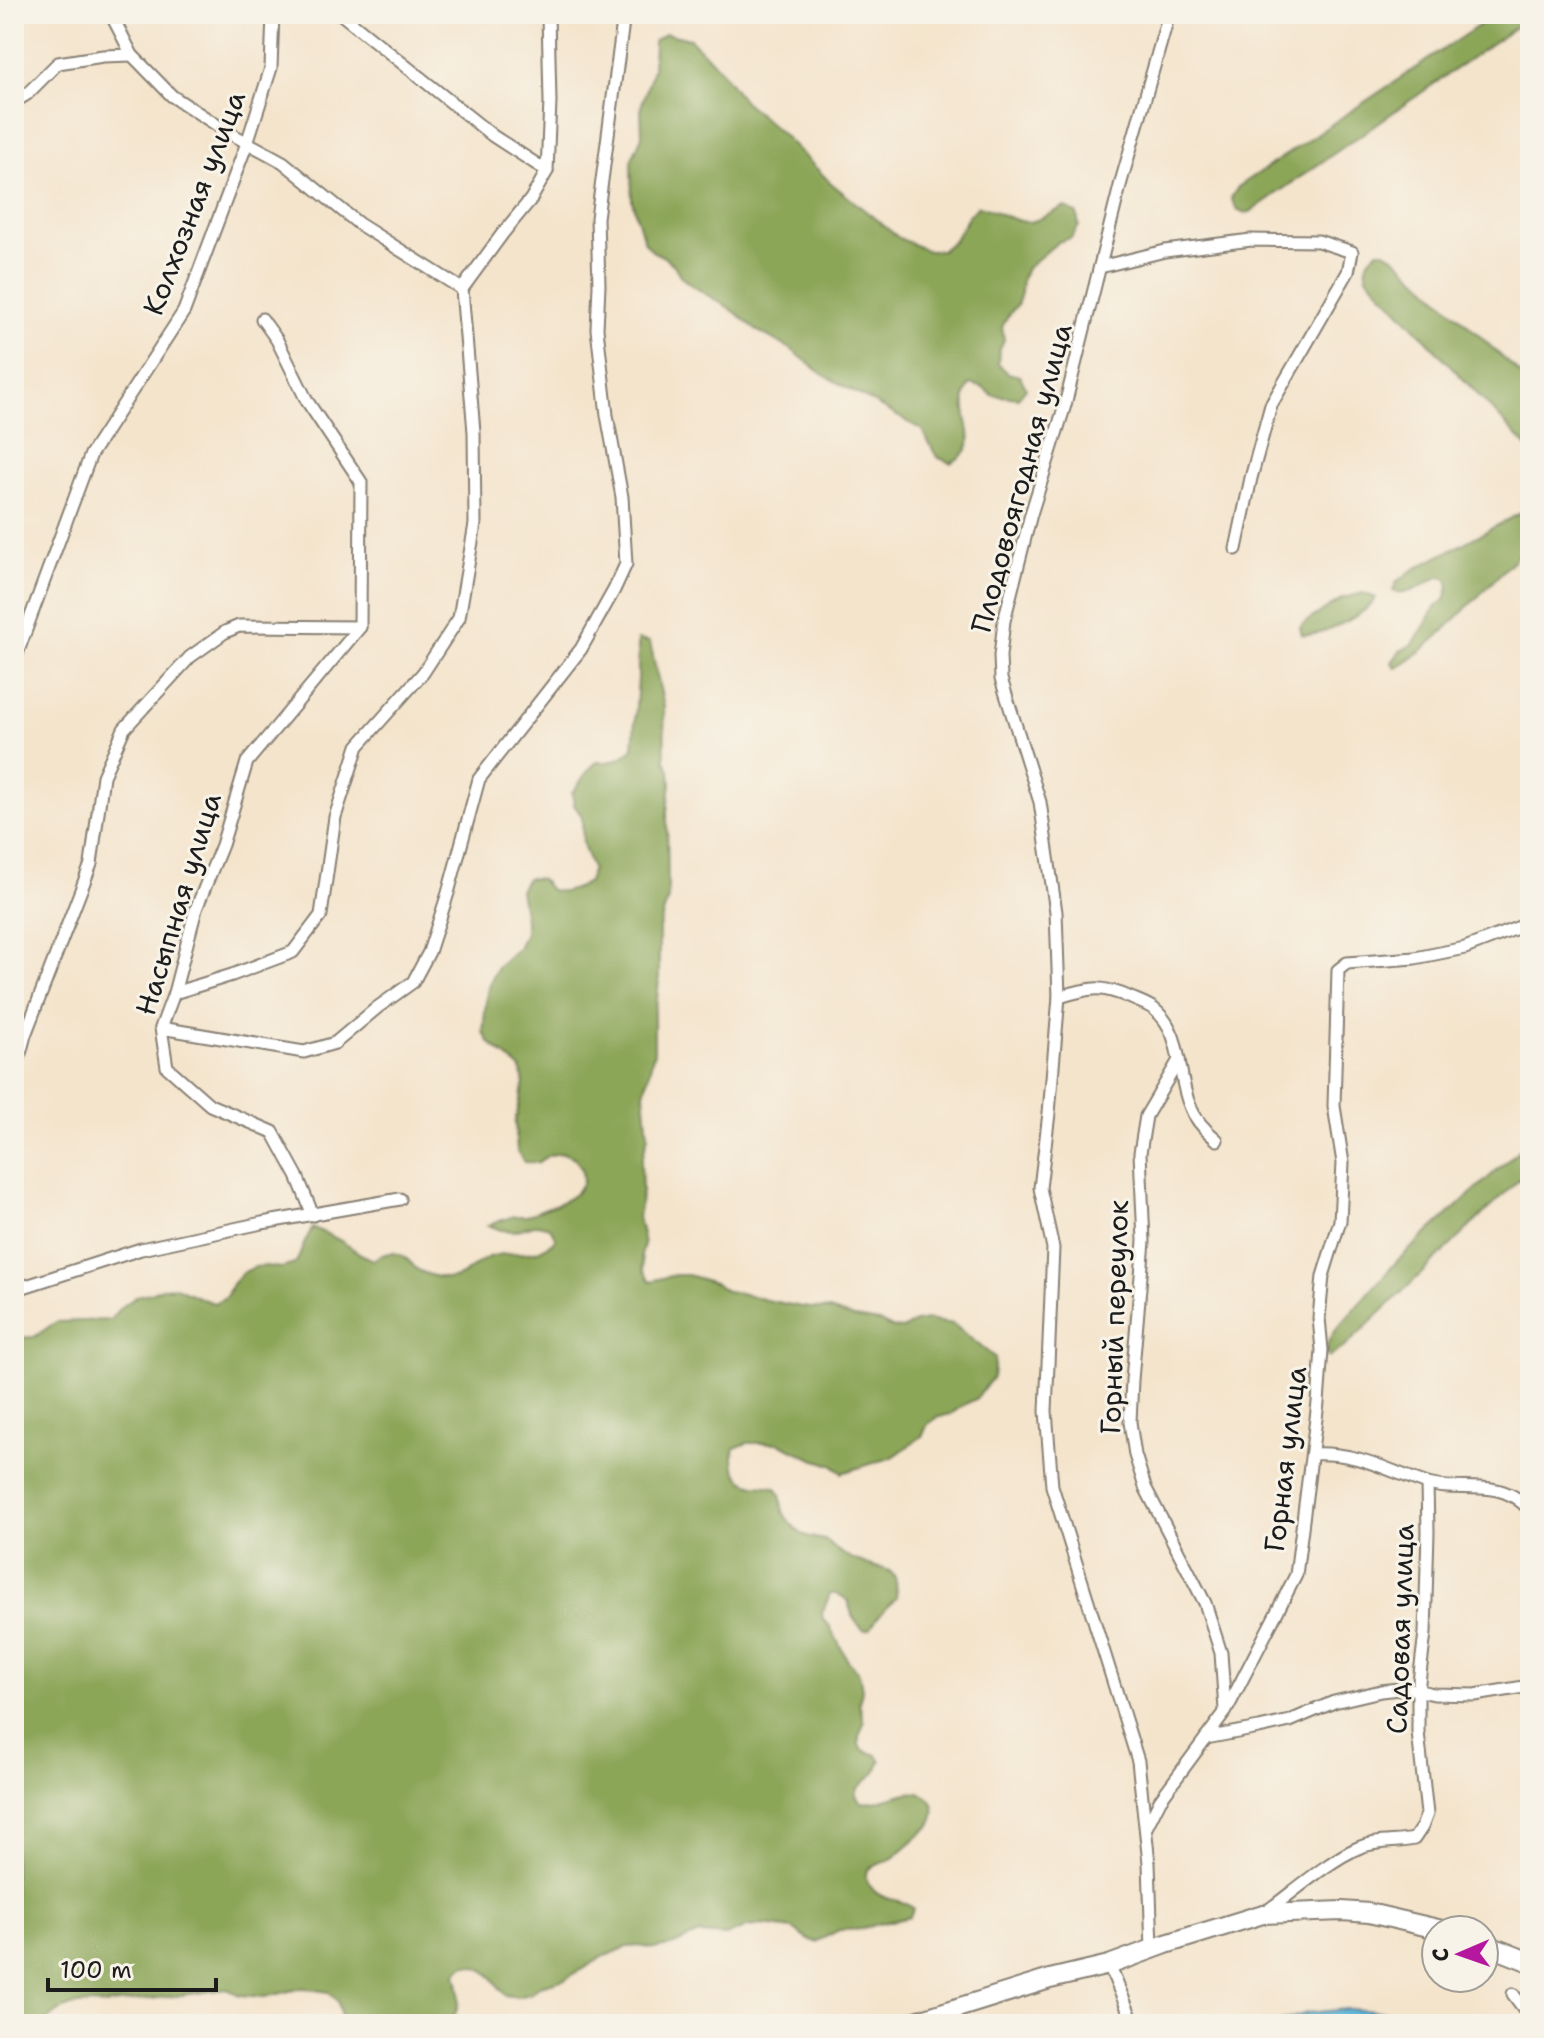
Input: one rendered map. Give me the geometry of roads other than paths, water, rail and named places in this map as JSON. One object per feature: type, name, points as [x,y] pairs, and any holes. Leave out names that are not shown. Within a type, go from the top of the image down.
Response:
[{"type":"main road","points":[[906,2024],[1050,1979],[1109,1965],[1263,1914],[1342,1911],[1369,1913],[1420,1925]]},
{"type":"main road","points":[[1500,1950],[1530,1962]]},
{"type":"street","points":[[111,14],[132,55],[172,96],[283,162],[359,224],[462,289]]},
{"type":"street","name":"Колхозная улица","points":[[14,662],[91,454],[184,311],[247,143],[271,68],[273,14]]},
{"type":"street","points":[[341,14],[493,136],[547,171]]},
{"type":"street","points":[[174,993],[293,952],[321,915],[335,817],[358,746],[423,673],[459,618],[475,524],[474,432],[462,289],[531,199],[547,171],[550,102],[548,14]]},
{"type":"street","points":[[161,1028],[304,1052],[335,1043],[413,982],[434,937],[479,779],[581,649],[626,564],[622,497],[607,415],[597,329],[597,218],[624,14]]},
{"type":"street","name":"Плодовоягодная улица","points":[[1152,1949],[1146,1826],[1138,1761],[1052,1486],[1046,1411],[1053,1248],[1040,1188],[1059,997],[1056,912],[1040,802],[1001,679],[1000,656],[1006,611],[1031,514],[1065,405],[1121,182],[1169,14]]},
{"type":"street","points":[[14,102],[27,94],[58,63],[132,55]]},
{"type":"street","points":[[1100,267],[1165,251],[1251,240],[1318,241],[1352,252],[1348,272],[1271,405],[1236,549]]},
{"type":"street","points":[[14,1077],[25,1035],[91,864],[103,776],[124,729],[190,657],[225,632],[239,626],[360,627],[361,482],[307,401],[281,347],[262,319]]},
{"type":"street","name":"Насыпная улица","points":[[313,1215],[297,1176],[273,1132],[210,1105],[167,1067],[161,1028],[174,993],[196,909],[222,845],[247,762],[360,627]]},
{"type":"street","name":"Горная улица","points":[[1146,1826],[1160,1800],[1226,1711],[1296,1575],[1322,1350],[1319,1318],[1323,1276],[1341,1208],[1343,1163],[1334,1106],[1338,970],[1347,963],[1415,958],[1465,948],[1530,923]]},
{"type":"street","points":[[1059,997],[1099,987],[1152,1007],[1167,1023],[1176,1042],[1190,1107],[1204,1129],[1217,1140]]},
{"type":"street","name":"Горный переулок","points":[[1179,1060],[1146,1116],[1140,1153],[1144,1241],[1130,1422],[1135,1455],[1145,1487],[1205,1603],[1221,1653],[1226,1711]]},
{"type":"street","points":[[14,1290],[141,1249],[262,1223],[400,1199]]},
{"type":"street","points":[[1312,1454],[1351,1456],[1427,1484],[1486,1488],[1515,1497],[1530,1510]]},
{"type":"street","name":"Садовая улица","points":[[1263,1914],[1358,1848],[1378,1842],[1414,1839],[1427,1814],[1418,1732],[1418,1690],[1425,1633],[1427,1484]]},
{"type":"street","points":[[1206,1738],[1290,1721],[1358,1695],[1407,1688],[1434,1694],[1475,1695],[1530,1686]]},
{"type":"street","points":[[1109,1965],[1134,2024]]},
{"type":"street","points":[[1513,1994],[1530,2017]]},
{"type":"water","points":[[1348,2009],[1456,2024],[1274,2024],[1307,2013]]}]
